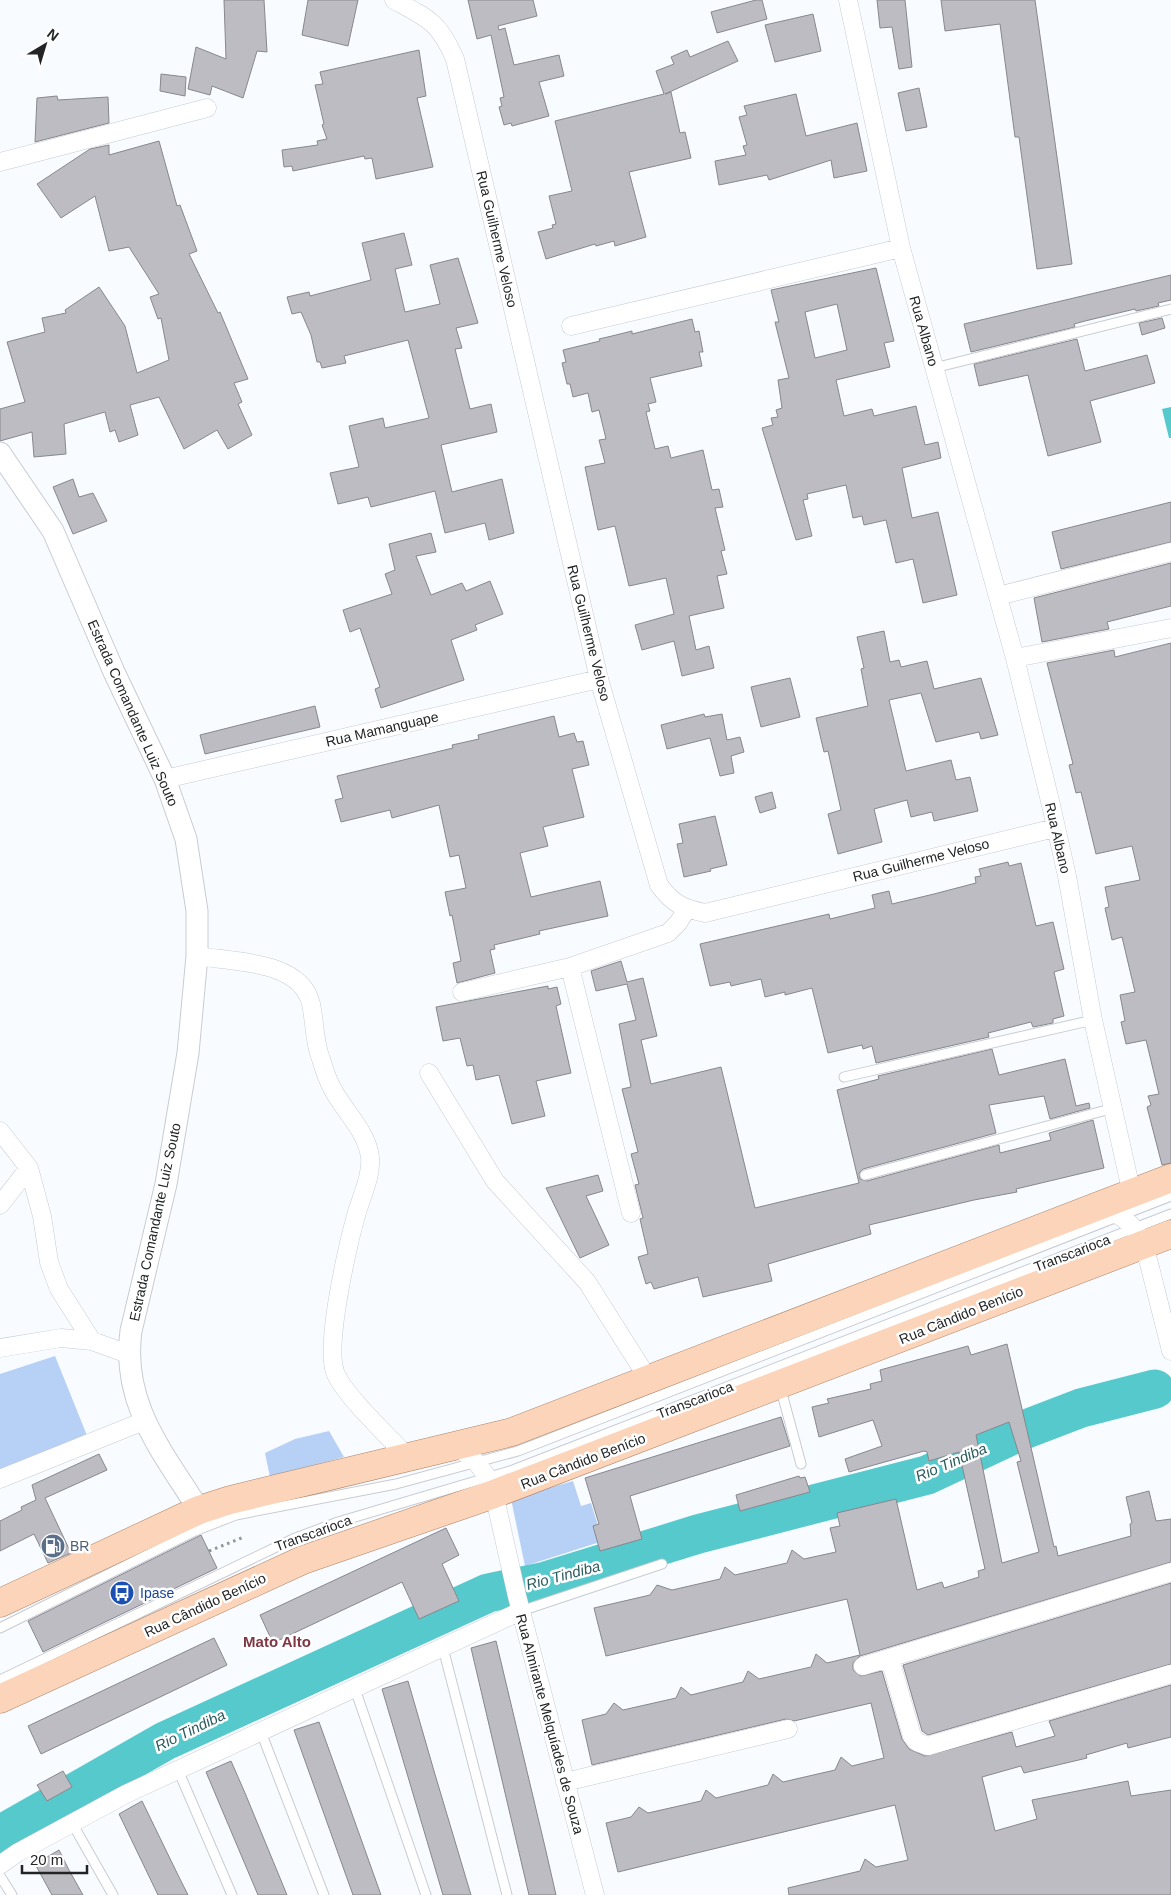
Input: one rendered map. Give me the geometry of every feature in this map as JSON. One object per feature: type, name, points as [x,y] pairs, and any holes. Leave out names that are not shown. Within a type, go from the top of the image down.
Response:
[{"type":"main road","points":[[0,1603],[200,1510],[230,1500],[409,1458],[468,1455],[512,1432],[1117,1206],[1171,1178]]},
{"type":"main road","name":"Rua Cândido Benício","points":[[0,1700],[303,1560],[491,1486],[780,1386],[1139,1236],[1171,1234]]},
{"type":"street","name":"Rua Guilherme Veloso","points":[[394,0],[431,20],[444,35],[455,59],[599,679],[659,885],[670,900],[688,909],[705,913],[1055,828]]},
{"type":"street","name":"Rua Albano","points":[[848,0],[901,248],[1015,658],[1067,876],[1093,1020],[1114,1108],[1117,1206]]},
{"type":"street","points":[[0,162],[207,108]]},
{"type":"street","points":[[572,326],[901,248]]},
{"type":"street","name":"Estrada Comandante Luiz Souto","points":[[0,453],[53,531],[114,672],[165,779],[186,839],[197,910],[197,956],[188,1053],[169,1165],[131,1331],[128,1354],[131,1380],[144,1422],[200,1510]]},
{"type":"street","points":[[998,596],[1171,552]]},
{"type":"street","points":[[1015,658],[1171,628]]},
{"type":"street","name":"Rua Mamanguape","points":[[165,779],[599,679]]},
{"type":"street","points":[[462,992],[570,967],[668,933],[688,909]]},
{"type":"street","points":[[197,956],[276,968],[292,975],[301,983],[310,1002],[323,1064],[332,1088],[362,1134],[370,1157],[368,1175],[351,1234],[334,1327],[332,1358],[335,1373],[344,1388],[409,1458]]},
{"type":"street","points":[[570,967],[631,1213]]},
{"type":"street","points":[[429,1073],[495,1180],[587,1282],[649,1380]]},
{"type":"street","points":[[0,1131],[29,1168],[42,1216],[49,1262],[59,1290],[92,1341]]},
{"type":"street","points":[[0,1205],[29,1168]]},
{"type":"street","points":[[1117,1206],[1139,1236],[1171,1351]]},
{"type":"street","points":[[0,1348],[61,1338],[92,1341],[128,1354]]},
{"type":"street","points":[[0,1479],[144,1422]]},
{"type":"street","name":"Rua Almirante Melquíades de Souza","points":[[468,1455],[491,1486],[511,1574],[595,1895]]},
{"type":"street","points":[[863,1666],[1171,1572]]},
{"type":"street","points":[[0,1865],[17,1853],[126,1794],[443,1648],[519,1604]]},
{"type":"street","points":[[890,1659],[896,1687],[912,1736],[917,1742],[928,1746],[1171,1674]]},
{"type":"street","points":[[566,1782],[788,1729]]},
{"type":"lane","points":[[934,368],[1171,309]]},
{"type":"lane","points":[[844,1076],[1093,1020]]},
{"type":"lane","points":[[865,1175],[1114,1108]]},
{"type":"lane","name":"Transcarioca","points":[[0,1628],[195,1531],[236,1515],[396,1484],[468,1455],[518,1450],[1117,1206],[1171,1196]]},
{"type":"lane","name":"Transcarioca","points":[[0,1680],[293,1539],[338,1522],[491,1486],[764,1373],[1139,1236],[1171,1214]]},
{"type":"lane","points":[[780,1386],[801,1464]]},
{"type":"lane","points":[[519,1604],[662,1564]]},
{"type":"lane","points":[[443,1648],[507,1895]]},
{"type":"lane","points":[[355,1689],[426,1895]]},
{"type":"lane","points":[[261,1732],[324,1895]]},
{"type":"lane","points":[[178,1770],[232,1895]]},
{"type":"lane","points":[[72,1823],[113,1895]]},
{"type":"lane","points":[[0,1876],[12,1895]]},
{"type":"path","points":[[209,1551],[244,1537]]},
{"type":"shaded area","points":[[1171,407],[1171,438],[1169,438],[1162,409]]},
{"type":"shaded area","points":[[55,1356],[88,1438],[0,1474],[0,1374]]},
{"type":"shaded area","points":[[329,1431],[344,1457],[270,1477],[265,1453],[295,1439]]},
{"type":"shaded area","points":[[573,1481],[581,1506],[591,1503],[603,1541],[525,1566],[511,1499]]},
{"type":"building","points":[[224,0],[264,0],[267,52],[257,51],[243,98],[212,86],[210,95],[188,89],[196,47],[226,59]]},
{"type":"building","points":[[308,0],[358,0],[348,46],[302,35]]},
{"type":"building","points":[[468,0],[533,0],[537,16],[498,26],[499,30],[505,28],[514,65],[559,55],[564,76],[539,82],[549,116],[512,126],[511,123],[504,125],[499,107],[502,106],[500,98],[504,97],[491,35],[477,39]]},
{"type":"building","points":[[762,0],[767,19],[717,33],[711,12]]},
{"type":"building","points":[[877,0],[905,0],[912,67],[899,69],[892,27],[880,28]]},
{"type":"building","points":[[941,0],[1035,0],[1072,264],[1037,269],[1019,137],[1015,137],[1000,24],[945,31]]},
{"type":"building","points":[[813,14],[821,51],[775,62],[765,25]]},
{"type":"building","points":[[728,41],[738,61],[665,94],[671,92],[680,133],[685,132],[691,158],[629,172],[646,237],[615,246],[614,241],[596,246],[595,244],[546,259],[538,232],[553,228],[552,225],[556,224],[549,196],[572,191],[555,121],[664,94],[656,71],[674,64],[671,57],[687,50],[690,57]]},
{"type":"building","points":[[419,50],[426,96],[417,98],[433,167],[376,179],[372,158],[365,159],[364,156],[293,171],[292,166],[284,167],[282,150],[318,145],[317,141],[327,139],[322,125],[324,124],[315,85],[323,84],[320,72]]},
{"type":"building","points":[[161,74],[186,77],[185,96],[160,91]]},
{"type":"building","points":[[919,88],[927,127],[906,131],[898,93]]},
{"type":"building","points":[[796,94],[806,136],[857,123],[867,171],[834,178],[831,160],[769,180],[767,175],[719,185],[715,161],[746,155],[743,146],[747,145],[739,117],[747,115],[744,106]]},
{"type":"building","points":[[57,96],[58,100],[108,97],[109,123],[35,142],[37,98]]},
{"type":"building","points":[[159,141],[177,206],[180,205],[197,251],[189,254],[218,313],[220,312],[248,379],[234,383],[242,402],[238,404],[252,435],[228,449],[217,430],[184,449],[159,397],[130,405],[138,435],[119,442],[115,430],[110,432],[105,412],[64,424],[66,454],[34,457],[32,432],[0,441],[0,409],[25,402],[7,342],[45,332],[42,318],[66,313],[65,310],[99,287],[125,326],[137,373],[169,360],[161,318],[158,319],[150,297],[159,294],[129,247],[109,251],[95,196],[61,218],[37,184],[90,149],[109,145],[109,155]]},
{"type":"building","points":[[404,233],[412,265],[395,269],[405,312],[440,304],[430,265],[458,258],[478,323],[456,328],[462,348],[455,349],[470,409],[491,404],[497,432],[441,445],[452,492],[502,479],[514,533],[489,540],[485,523],[445,533],[435,491],[371,507],[368,497],[338,504],[330,473],[359,467],[349,426],[383,418],[385,428],[429,418],[408,340],[344,356],[346,363],[322,368],[320,362],[317,362],[311,335],[301,312],[292,314],[287,297],[309,292],[310,296],[371,280],[362,243]]},
{"type":"building","points":[[876,268],[894,341],[884,343],[890,367],[836,380],[844,416],[872,409],[874,416],[916,406],[925,445],[938,442],[941,458],[902,468],[912,518],[938,512],[957,595],[923,603],[913,559],[896,563],[886,520],[864,525],[862,516],[853,518],[846,485],[807,494],[808,499],[803,500],[812,536],[796,540],[762,428],[773,425],[771,418],[778,417],[776,410],[782,408],[778,380],[789,378],[775,322],[779,322],[771,290]],"holes":[[[837,304],[847,350],[815,358],[805,312]]]},
{"type":"building","points":[[1171,275],[1171,300],[1158,303],[1159,306],[1136,311],[1135,309],[1085,321],[1074,324],[1075,327],[971,352],[964,324]]},
{"type":"building","points":[[1162,318],[1165,328],[1142,335],[1139,323]]},
{"type":"building","points":[[692,319],[695,332],[699,331],[703,352],[699,352],[702,366],[650,378],[656,402],[648,404],[650,411],[646,412],[655,449],[668,446],[671,458],[703,450],[712,490],[719,489],[723,507],[715,508],[725,550],[721,551],[727,574],[717,576],[724,608],[689,616],[696,650],[709,646],[714,668],[682,676],[674,641],[642,650],[635,625],[674,614],[666,578],[629,586],[615,526],[598,530],[585,467],[605,463],[599,440],[606,439],[599,410],[592,412],[588,393],[573,397],[570,384],[567,384],[562,363],[566,362],[563,350],[632,331],[632,334]]},
{"type":"building","points":[[1077,339],[1085,371],[1147,355],[1155,383],[1090,401],[1101,442],[1048,456],[1028,375],[979,386],[974,364]]},
{"type":"building","points":[[73,479],[79,497],[93,493],[107,521],[73,534],[53,487]]},
{"type":"building","points":[[1171,502],[1171,542],[1061,569],[1052,532]]},
{"type":"building","points":[[431,533],[436,552],[416,556],[431,595],[462,583],[466,591],[490,581],[503,614],[475,625],[477,630],[451,640],[464,680],[381,708],[375,689],[380,687],[360,628],[350,632],[343,610],[392,594],[385,574],[395,570],[389,544]]},
{"type":"building","points":[[1171,563],[1171,606],[1107,622],[1109,629],[1042,642],[1034,598]]},
{"type":"building","points":[[884,631],[890,662],[899,660],[901,667],[927,661],[934,689],[981,678],[998,735],[981,739],[979,732],[936,742],[921,693],[889,700],[906,771],[951,760],[956,780],[970,777],[978,811],[934,821],[932,812],[911,817],[907,800],[874,809],[882,842],[838,854],[828,814],[841,810],[828,751],[824,752],[816,718],[868,706],[861,669],[864,668],[857,637]]},
{"type":"building","points":[[1171,643],[1171,1163],[1162,1165],[1147,1107],[1151,1105],[1148,1096],[1159,1094],[1146,1040],[1126,1044],[1121,1022],[1125,1021],[1120,995],[1135,992],[1122,937],[1112,940],[1105,908],[1109,907],[1105,887],[1140,880],[1132,846],[1096,854],[1081,792],[1076,793],[1069,765],[1073,764],[1047,663],[1114,650],[1115,657]]},
{"type":"building","points":[[790,678],[800,717],[761,727],[751,687]]},
{"type":"building","points":[[315,706],[320,727],[205,754],[200,735]]},
{"type":"building","points":[[704,714],[705,717],[722,714],[727,740],[740,737],[744,752],[731,756],[734,773],[720,776],[710,738],[667,749],[661,725]]},
{"type":"building","points":[[554,716],[559,737],[574,733],[577,742],[583,741],[589,765],[572,769],[584,817],[543,827],[548,846],[520,853],[531,897],[600,881],[608,916],[539,931],[540,934],[494,945],[495,949],[490,950],[495,973],[457,983],[453,963],[461,961],[452,915],[450,916],[445,892],[466,888],[459,855],[450,857],[439,805],[392,818],[390,810],[341,822],[335,800],[343,798],[337,776],[453,748],[452,745],[479,739],[478,735]]},
{"type":"building","points":[[772,792],[776,808],[760,813],[755,797]]},
{"type":"building","points":[[715,816],[727,865],[684,877],[677,844],[683,843],[679,824]]},
{"type":"building","points":[[1008,862],[1009,866],[1021,863],[1036,926],[1053,922],[1064,969],[1054,972],[1064,1016],[1053,1019],[1053,1023],[1033,1027],[1031,1022],[988,1033],[989,1037],[876,1063],[872,1046],[863,1049],[862,1045],[828,1053],[812,988],[785,995],[785,992],[765,997],[761,979],[731,986],[730,982],[710,986],[700,944],[829,914],[830,919],[875,908],[872,895],[889,891],[892,904],[976,883],[975,877],[981,876],[979,869]]},
{"type":"building","points":[[621,961],[627,982],[643,978],[657,1036],[641,1040],[651,1084],[721,1067],[755,1208],[859,1183],[837,1090],[879,1079],[878,1076],[992,1049],[999,1075],[1065,1059],[1076,1106],[1089,1103],[1090,1108],[1050,1119],[1044,1096],[989,1105],[996,1133],[863,1169],[859,1173],[860,1179],[867,1181],[999,1145],[1000,1153],[1051,1140],[1049,1133],[1093,1120],[1104,1168],[1016,1189],[1017,1192],[974,1200],[869,1225],[871,1234],[768,1264],[772,1281],[703,1297],[698,1277],[654,1289],[651,1282],[646,1284],[638,1257],[648,1254],[640,1219],[643,1218],[635,1185],[639,1184],[631,1154],[638,1152],[622,1089],[631,1087],[619,1024],[636,1020],[627,984],[596,991],[591,971]]},
{"type":"building","points":[[548,986],[548,989],[557,987],[561,1004],[556,1006],[571,1073],[536,1081],[545,1116],[512,1124],[499,1075],[476,1080],[473,1065],[467,1066],[460,1038],[443,1041],[436,1007]]},
{"type":"building","points":[[598,1175],[603,1191],[586,1196],[609,1245],[580,1258],[546,1188]]},
{"type":"building","points":[[1007,1344],[1054,1547],[1056,1546],[1058,1556],[1131,1536],[1130,1524],[1132,1523],[1126,1497],[1149,1491],[1156,1521],[1171,1519],[1171,1562],[860,1656],[853,1663],[853,1670],[861,1676],[882,1671],[902,1739],[909,1749],[925,1756],[1012,1732],[1016,1747],[1055,1736],[1049,1721],[1171,1685],[1171,1737],[1128,1748],[1127,1743],[1086,1755],[1087,1758],[1024,1773],[1021,1766],[982,1777],[995,1831],[1037,1819],[1032,1800],[1128,1781],[1131,1796],[1171,1790],[1171,1895],[789,1895],[788,1888],[860,1871],[865,1859],[876,1867],[908,1860],[895,1805],[618,1872],[606,1823],[631,1817],[639,1807],[648,1813],[701,1801],[706,1790],[716,1798],[768,1785],[773,1774],[783,1782],[835,1770],[841,1757],[852,1766],[884,1758],[871,1703],[794,1721],[786,1719],[592,1765],[582,1720],[606,1714],[614,1703],[623,1710],[676,1698],[681,1687],[691,1695],[743,1682],[748,1671],[759,1679],[811,1667],[816,1654],[827,1663],[860,1655],[847,1599],[606,1656],[594,1608],[650,1595],[657,1585],[672,1590],[720,1579],[725,1567],[735,1575],[787,1563],[792,1550],[804,1559],[836,1552],[830,1528],[840,1526],[837,1513],[896,1499],[917,1590],[942,1582],[944,1588],[979,1577],[978,1571],[985,1569],[959,1452],[929,1461],[927,1452],[924,1451],[849,1472],[845,1459],[882,1446],[873,1420],[819,1437],[812,1407],[829,1403],[827,1399],[871,1389],[870,1384],[882,1381],[880,1370],[968,1346],[971,1355]],"holes":[[[1009,1422],[1021,1461],[1017,1462],[1039,1552],[1002,1563],[976,1435]]]},
{"type":"building","points":[[781,1417],[790,1446],[630,1496],[642,1539],[600,1551],[593,1526],[599,1524],[585,1478]]},
{"type":"building","points":[[99,1454],[107,1470],[45,1498],[71,1553],[48,1563],[34,1534],[0,1551],[0,1521],[22,1510],[21,1507],[36,1500],[32,1485]]},
{"type":"building","points":[[799,1476],[800,1478],[805,1477],[810,1492],[740,1511],[736,1495]]},
{"type":"building","points":[[446,1528],[459,1555],[442,1564],[459,1601],[419,1619],[402,1582],[273,1643],[260,1615]]},
{"type":"building","name":"Ipase","points":[[201,1535],[217,1568],[43,1652],[28,1621]]},
{"type":"building","points":[[1171,1583],[1171,1664],[928,1735],[922,1731],[903,1665]]},
{"type":"building","points":[[214,1638],[227,1665],[41,1754],[28,1726]]},
{"type":"building","points":[[496,1641],[556,1895],[529,1895],[471,1648]]},
{"type":"building","points":[[408,1681],[471,1895],[443,1895],[382,1689]]},
{"type":"building","points":[[319,1722],[381,1895],[353,1895],[294,1730]]},
{"type":"building","points":[[231,1761],[287,1895],[258,1895],[206,1772]]},
{"type":"building","points":[[63,1771],[72,1787],[47,1801],[37,1785]]},
{"type":"building","points":[[142,1801],[188,1895],[158,1895],[119,1814]]},
{"type":"building","points":[[59,1850],[83,1895],[52,1895],[35,1864]]},
{"type":"waterway","name":"Rio Tindiba","points":[[0,1835],[165,1741],[488,1593],[546,1581],[698,1534],[927,1475],[1021,1431],[1081,1408],[1155,1389]]},
{"type":"place","name":"BR","points":[[53,1546]]},
{"type":"place","name":"Ipase","points":[[122,1593]]},
{"type":"district","name":"Mato Alto","points":[[277,1641]]}]
